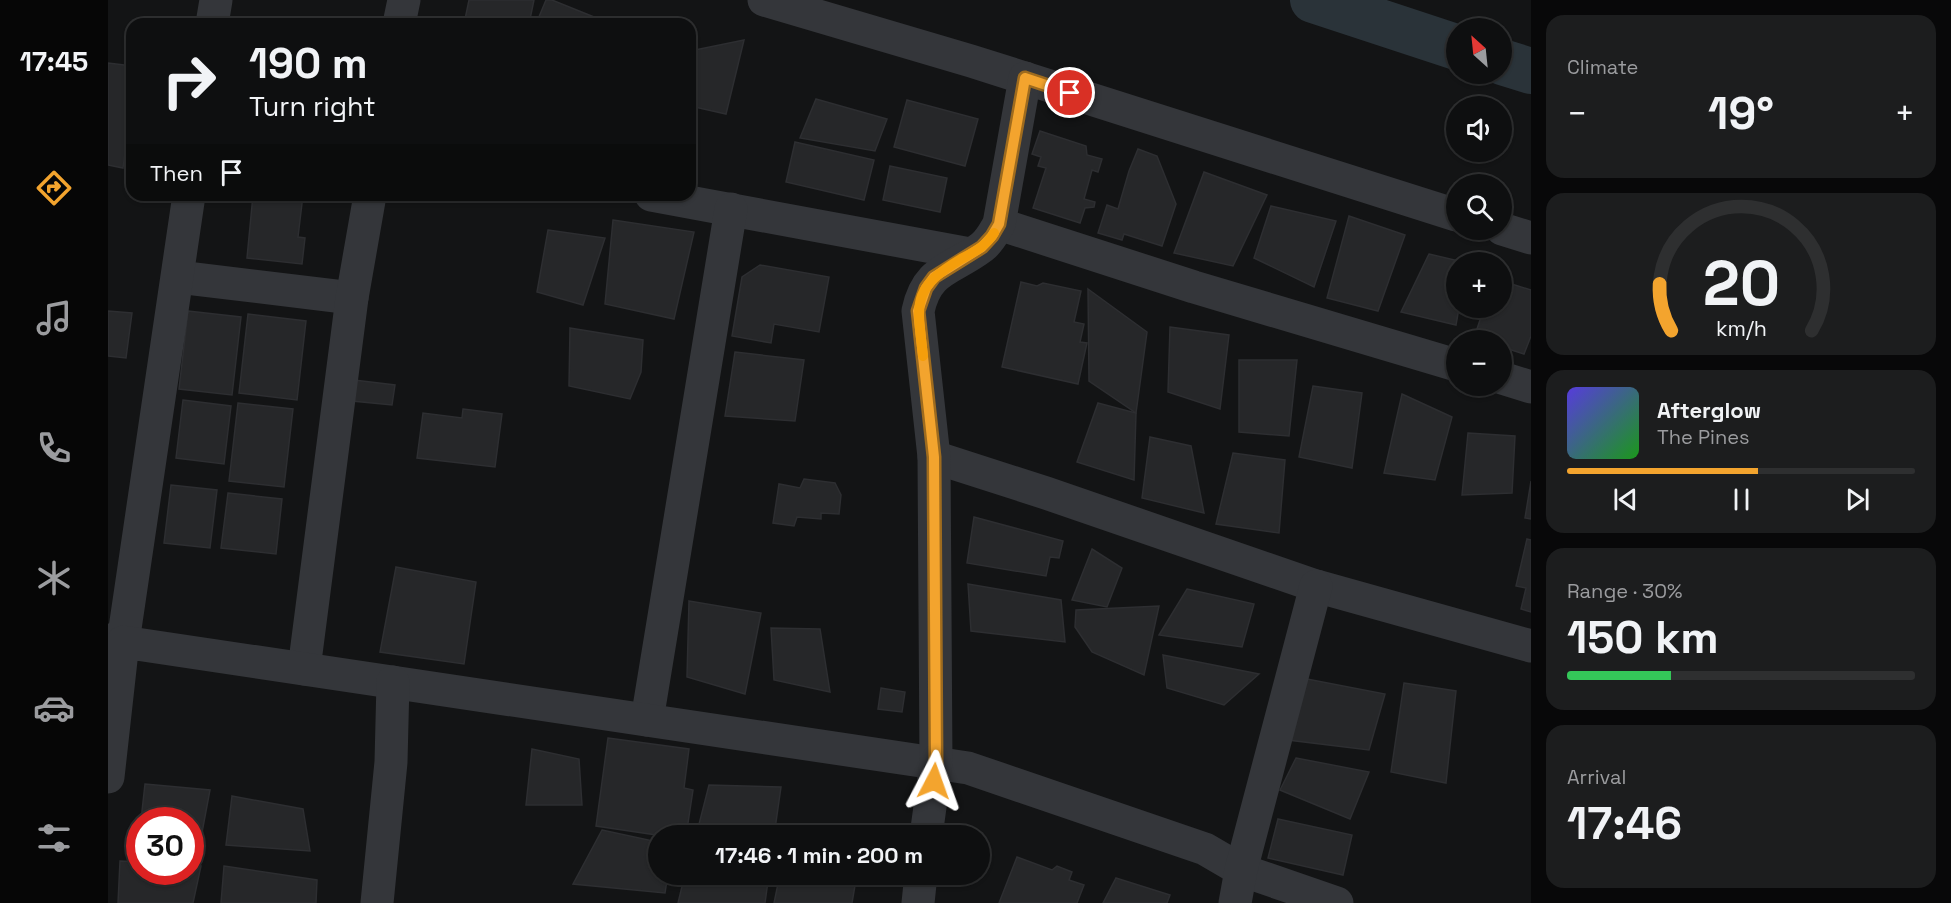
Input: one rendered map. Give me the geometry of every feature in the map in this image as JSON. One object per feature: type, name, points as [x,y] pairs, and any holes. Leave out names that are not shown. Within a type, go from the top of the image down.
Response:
[{"type":"street","points":[[213,18],[216,0]]},
{"type":"street","points":[[400,18],[404,0]]},
{"type":"street","points":[[764,0],[1025,78],[1446,212]]},
{"type":"street","points":[[928,825],[936,763],[934,457],[918,311],[926,288],[934,277],[982,247],[999,224],[1025,78]]},
{"type":"street","points":[[108,777],[116,641],[178,277],[188,201]]},
{"type":"street","points":[[304,669],[352,298],[369,201]]},
{"type":"street","points":[[685,201],[970,254]]},
{"type":"street","points":[[647,720],[731,209]]},
{"type":"street","points":[[999,224],[1194,287],[1446,362]]},
{"type":"street","points":[[1512,232],[1531,238]]},
{"type":"street","points":[[178,277],[352,298]]},
{"type":"street","points":[[1512,381],[1531,387]]},
{"type":"street","points":[[934,457],[1316,586],[1531,646]]},
{"type":"street","points":[[1235,903],[1241,870],[1316,586]]},
{"type":"street","points":[[116,641],[968,768],[1205,849],[1241,870],[1337,903]]},
{"type":"street","points":[[377,903],[391,762],[393,682]]},
{"type":"street","points":[[918,903],[920,885]]},
{"type":"building","points":[[469,0],[534,0],[530,18],[465,18]]},
{"type":"building","points":[[546,0],[552,0],[594,17],[594,18],[538,18]]},
{"type":"building","points":[[744,40],[726,114],[696,107],[696,50]]},
{"type":"building","points":[[108,63],[126,65],[126,145],[123,168],[108,165]]},
{"type":"building","points":[[816,99],[887,119],[875,151],[800,138]]},
{"type":"building","points":[[907,100],[978,119],[965,166],[894,147]]},
{"type":"building","points":[[1040,131],[1086,146],[1087,155],[1102,159],[1098,172],[1092,170],[1084,199],[1095,202],[1094,207],[1085,208],[1080,223],[1033,208],[1046,168],[1038,166],[1041,157],[1032,154]]},
{"type":"building","points":[[795,142],[874,160],[864,200],[786,182]]},
{"type":"building","points":[[1138,149],[1157,156],[1176,204],[1162,246],[1124,234],[1122,240],[1098,233],[1107,205],[1118,209]]},
{"type":"building","points":[[890,166],[947,178],[940,212],[883,200]]},
{"type":"building","points":[[1204,172],[1267,195],[1233,266],[1174,253]]},
{"type":"building","points":[[252,201],[302,201],[298,237],[305,238],[302,264],[247,258]]},
{"type":"building","points":[[1271,206],[1336,221],[1314,287],[1254,258]]},
{"type":"building","points":[[1349,216],[1405,235],[1378,311],[1327,298]]},
{"type":"building","points":[[613,220],[694,232],[674,319],[605,304]]},
{"type":"building","points":[[548,230],[605,238],[583,305],[537,292]]},
{"type":"building","points":[[1429,254],[1446,258],[1446,318],[1457,318],[1456,325],[1401,312]]},
{"type":"building","points":[[760,265],[829,277],[819,332],[774,324],[771,343],[732,336],[742,277]]},
{"type":"building","points":[[1021,282],[1037,286],[1043,283],[1081,291],[1074,322],[1084,324],[1080,342],[1087,343],[1078,384],[1002,367]]},
{"type":"building","points":[[1512,284],[1531,290],[1531,336],[1524,354],[1512,350],[1512,330],[1477,330],[1481,318],[1512,318]]},
{"type":"building","points":[[1088,289],[1147,332],[1136,413],[1089,381]]},
{"type":"building","points":[[108,311],[132,313],[126,358],[108,356]]},
{"type":"building","points":[[188,311],[241,317],[232,395],[179,389]]},
{"type":"building","points":[[248,314],[306,321],[297,400],[239,393]]},
{"type":"building","points":[[1170,327],[1229,335],[1220,409],[1168,392]]},
{"type":"building","points":[[570,328],[643,340],[641,372],[630,399],[569,386]]},
{"type":"building","points":[[735,352],[804,360],[795,421],[725,416]]},
{"type":"building","points":[[1239,360],[1297,360],[1289,436],[1239,432]]},
{"type":"building","points":[[354,380],[395,385],[392,405],[352,401]]},
{"type":"building","points":[[1313,386],[1362,393],[1352,468],[1299,457]]},
{"type":"building","points":[[1402,394],[1452,417],[1435,480],[1384,473]]},
{"type":"building","points":[[183,400],[231,406],[224,464],[176,458]]},
{"type":"building","points":[[238,403],[293,409],[284,487],[229,481]]},
{"type":"building","points":[[1098,403],[1136,413],[1134,480],[1077,462]]},
{"type":"building","points":[[463,409],[502,414],[495,467],[417,458],[423,413],[462,418]]},
{"type":"building","points":[[1468,433],[1515,436],[1512,493],[1462,495]]},
{"type":"building","points":[[1150,437],[1191,446],[1204,513],[1142,498]]},
{"type":"building","points":[[1233,453],[1285,460],[1279,533],[1216,524]]},
{"type":"building","points":[[804,479],[835,483],[841,495],[839,514],[821,513],[821,519],[797,517],[794,526],[773,523],[779,484],[800,488]]},
{"type":"building","points":[[1531,481],[1531,519],[1525,518]]},
{"type":"building","points":[[171,485],[217,490],[210,548],[164,543]]},
{"type":"building","points":[[228,493],[282,499],[276,554],[221,548]]},
{"type":"building","points":[[974,517],[1063,541],[1059,558],[1050,557],[1046,576],[967,563]]},
{"type":"building","points":[[1527,539],[1531,540],[1531,612],[1521,609],[1526,588],[1516,586]]},
{"type":"building","points":[[1092,549],[1122,568],[1107,607],[1072,600]]},
{"type":"building","points":[[396,567],[476,582],[464,664],[380,652]]},
{"type":"building","points":[[968,584],[1061,600],[1065,642],[971,631]]},
{"type":"building","points":[[1187,589],[1254,604],[1242,647],[1159,635]]},
{"type":"building","points":[[689,601],[761,613],[745,694],[687,677]]},
{"type":"building","points":[[1159,606],[1144,675],[1092,652],[1075,627],[1076,610]]},
{"type":"building","points":[[771,628],[820,629],[830,692],[774,680]]},
{"type":"building","points":[[1163,655],[1259,674],[1224,705],[1167,688]]},
{"type":"building","points":[[1307,679],[1385,694],[1369,750],[1288,740]]},
{"type":"building","points":[[1404,683],[1456,691],[1446,783],[1391,772]]},
{"type":"building","points":[[881,688],[905,692],[902,712],[878,709]]},
{"type":"building","points":[[608,738],[689,749],[684,788],[693,790],[688,825],[648,825],[648,834],[596,826]]},
{"type":"building","points":[[532,749],[579,759],[582,805],[526,805]]},
{"type":"building","points":[[1296,758],[1369,772],[1350,819],[1280,790]]},
{"type":"building","points":[[145,784],[210,790],[204,822],[204,807],[142,807]]},
{"type":"building","points":[[709,785],[781,787],[776,825],[699,825]]},
{"type":"building","points":[[232,796],[303,809],[310,851],[226,845]]},
{"type":"building","points":[[1278,819],[1352,835],[1343,875],[1268,858]]},
{"type":"building","points":[[602,830],[648,840],[648,885],[666,885],[665,893],[573,884]]},
{"type":"building","points":[[1017,857],[1052,870],[1057,866],[1072,872],[1069,880],[1084,885],[1077,903],[999,903]]},
{"type":"building","points":[[120,861],[126,861],[126,885],[197,885],[193,903],[118,903]]},
{"type":"building","points":[[224,866],[317,880],[316,903],[221,903]]},
{"type":"building","points":[[1116,878],[1170,895],[1167,903],[1103,903]]},
{"type":"building","points":[[682,885],[767,885],[765,903],[678,903]]},
{"type":"building","points":[[778,885],[855,885],[852,903],[774,903]]},
{"type":"waterway","points":[[1313,0],[1446,44]]},
{"type":"waterway","points":[[1512,65],[1531,71]]},
{"type":"slow traffic","points":[[923,356],[918,311],[920,299],[926,288],[934,277],[982,247],[994,233]]},
{"type":"route","points":[[934,781],[936,763],[934,457],[918,311],[920,299],[934,277],[982,247],[999,224],[1025,78],[1070,93]]}]
